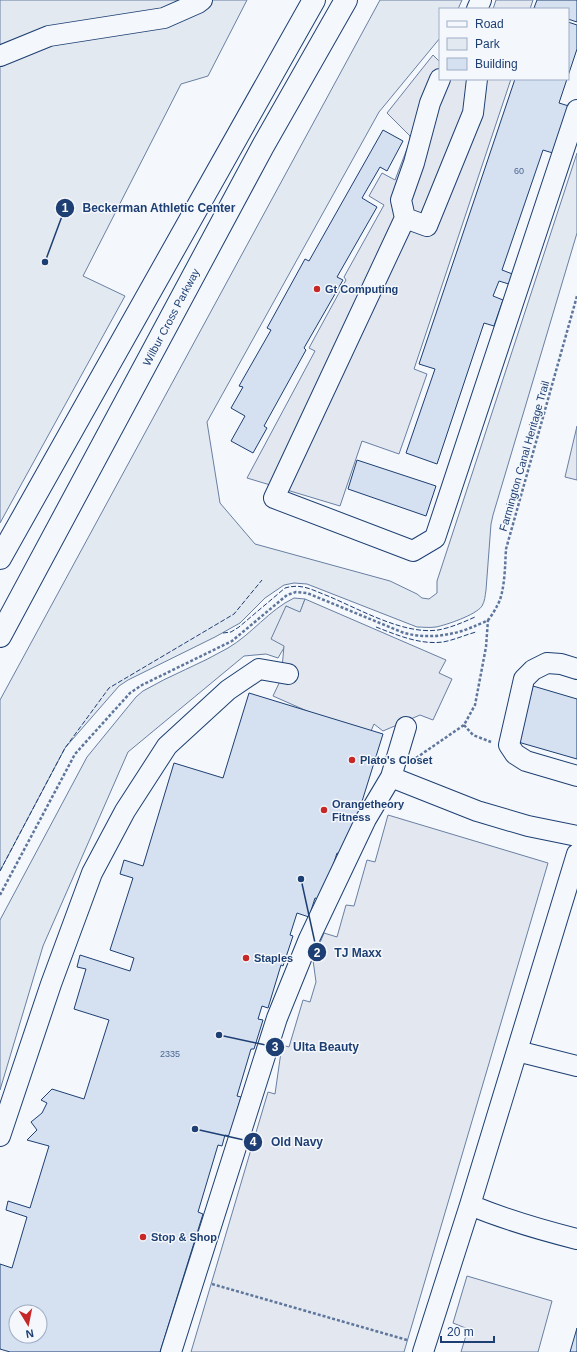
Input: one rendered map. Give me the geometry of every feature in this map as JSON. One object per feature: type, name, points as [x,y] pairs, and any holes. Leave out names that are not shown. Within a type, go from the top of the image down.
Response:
[{"type":"highway","points":[[0,558],[314,0]]},
{"type":"highway","name":"Wilbur Cross Parkway","points":[[0,636],[263,146],[346,0]]},
{"type":"lane","points":[[0,56],[49,36],[164,18],[202,0]]},
{"type":"lane","points":[[440,80],[430,103],[414,163],[401,200],[405,218],[274,498],[414,551],[435,538],[577,110]]},
{"type":"lane","points":[[405,218],[427,226],[473,113],[476,80]]},
{"type":"lane","points":[[577,669],[561,664],[547,663],[533,670],[524,679],[509,745],[515,754],[526,761],[577,776]]},
{"type":"lane","points":[[0,1136],[51,984],[92,873],[125,811],[167,746],[228,690],[259,669],[288,674]]},
{"type":"lane","points":[[171,1352],[277,1018],[309,939],[366,820],[391,777],[406,727]]},
{"type":"lane","points":[[391,777],[477,811],[528,826],[577,836]]},
{"type":"lane","points":[[418,1347],[470,1205],[577,854]]},
{"type":"lane","points":[[517,1052],[577,1066]]},
{"type":"lane","points":[[470,1205],[489,1213],[577,1239]]},
{"type":"lane","points":[[554,1233],[577,1230]]},
{"type":"path","name":"Farmington Canal Heritage Trail","points":[[464,725],[476,705],[486,647],[488,620],[498,605],[503,586],[506,549],[577,296]]},
{"type":"path","points":[[415,759],[464,725],[473,735],[493,743],[509,745]]},
{"type":"path","points":[[209,1282],[418,1347]]},
{"type":"green space","points":[[0,0],[247,0],[208,76],[181,84],[83,276],[125,296],[0,523]]},
{"type":"green space","points":[[380,0],[462,0],[458,8],[439,8],[439,39],[379,112],[207,422],[220,503],[255,544],[390,581],[422,598],[429,599],[437,593],[437,581],[577,153],[577,233],[493,515],[486,590],[482,606],[474,613],[453,622],[436,627],[417,627],[307,584],[294,583],[284,585],[265,598],[240,623],[119,686],[65,748],[0,871],[0,700]]},
{"type":"green space","points":[[294,598],[305,599],[300,613],[286,606],[285,646],[278,658],[266,654],[244,656],[128,752],[43,946],[0,1090],[0,920],[87,757],[136,697],[143,691],[228,648],[245,636],[268,615]]},
{"type":"shaded area","points":[[496,0],[533,0],[530,8],[493,8]]},
{"type":"shaded area","points":[[433,55],[439,61],[439,80],[511,80],[414,369],[427,374],[399,454],[362,441],[340,506],[247,478],[315,351],[309,348],[346,280],[344,277],[384,205],[369,196],[382,173],[395,180],[410,141],[410,136],[387,113]]},
{"type":"shaded area","points":[[577,426],[577,480],[565,477]]},
{"type":"shaded area","points":[[305,599],[446,660],[439,673],[452,679],[433,720],[420,715],[383,731],[374,724],[368,738],[273,696],[281,679],[284,646],[271,639],[286,606],[300,612]]},
{"type":"shaded area","points":[[388,815],[548,863],[404,1352],[191,1352],[268,1092],[275,1094],[282,1045],[289,1047],[303,1000],[310,1002],[316,982],[313,960],[324,933],[337,937],[346,905],[354,906],[367,860],[375,862]]},
{"type":"shaded area","points":[[467,1276],[552,1301],[538,1352],[461,1352],[468,1329],[453,1323]]},
{"type":"building","points":[[537,0],[577,0],[577,22],[569,19],[569,8],[534,8]]},
{"type":"building","points":[[569,22],[577,25],[577,49],[569,73]]},
{"type":"building","points":[[515,80],[567,80],[559,103],[572,107],[556,154],[543,150],[502,270],[515,275],[512,285],[499,281],[493,296],[503,300],[494,326],[484,323],[437,464],[406,453],[435,369],[419,364]]},
{"type":"building","points":[[383,130],[403,141],[387,171],[380,167],[362,198],[377,207],[337,277],[343,280],[304,348],[306,350],[264,426],[267,428],[253,453],[231,441],[245,416],[231,408],[243,387],[239,386],[271,330],[267,328],[305,259],[309,261]]},
{"type":"building","points":[[357,460],[436,486],[426,516],[348,489]]},
{"type":"building","points":[[533,686],[577,699],[577,759],[518,742]]},
{"type":"building","points":[[249,693],[383,734],[345,856],[337,853],[322,900],[315,898],[309,917],[297,913],[290,935],[293,936],[283,966],[281,965],[268,1008],[262,1006],[258,1019],[263,1020],[254,1049],[251,1049],[237,1096],[241,1097],[237,1111],[241,1112],[233,1137],[225,1135],[222,1146],[218,1145],[198,1212],[203,1214],[160,1352],[10,1352],[0,1349],[0,1264],[12,1268],[27,1217],[6,1210],[8,1201],[30,1208],[49,1146],[27,1140],[37,1130],[31,1122],[42,1113],[47,1103],[41,1100],[52,1089],[84,1099],[109,1020],[74,1009],[86,969],[77,967],[80,955],[130,971],[134,958],[110,950],[133,878],[120,874],[124,860],[143,866],[174,763],[223,778]]},
{"type":"building","points":[[577,1328],[577,1352],[570,1352]]},
{"type":"fence","points":[[0,871],[65,748],[109,688],[234,614],[262,580]]},
{"type":"fence","points":[[223,633],[231,632],[239,627],[285,588],[297,586],[328,596],[382,620],[411,629],[425,631],[438,630],[462,623],[475,617]]},
{"type":"fence","points":[[376,627],[409,639],[434,643],[447,641],[476,632]]},
{"type":"place","name":"Beckerman Athletic Center","points":[[45,262]]},
{"type":"place","name":"Gt Computing","points":[[317,289]]},
{"type":"place","name":"Plato's Closet","points":[[352,760]]},
{"type":"place","name":"Orangetheory Fitness","points":[[324,810]]},
{"type":"place","name":"TJ Maxx","points":[[301,879]]},
{"type":"place","name":"Staples","points":[[246,958]]},
{"type":"place","name":"Ulta Beauty","points":[[219,1035]]},
{"type":"place","name":"Old Navy","points":[[195,1129]]},
{"type":"place","name":"Stop & Shop","points":[[143,1237]]}]
